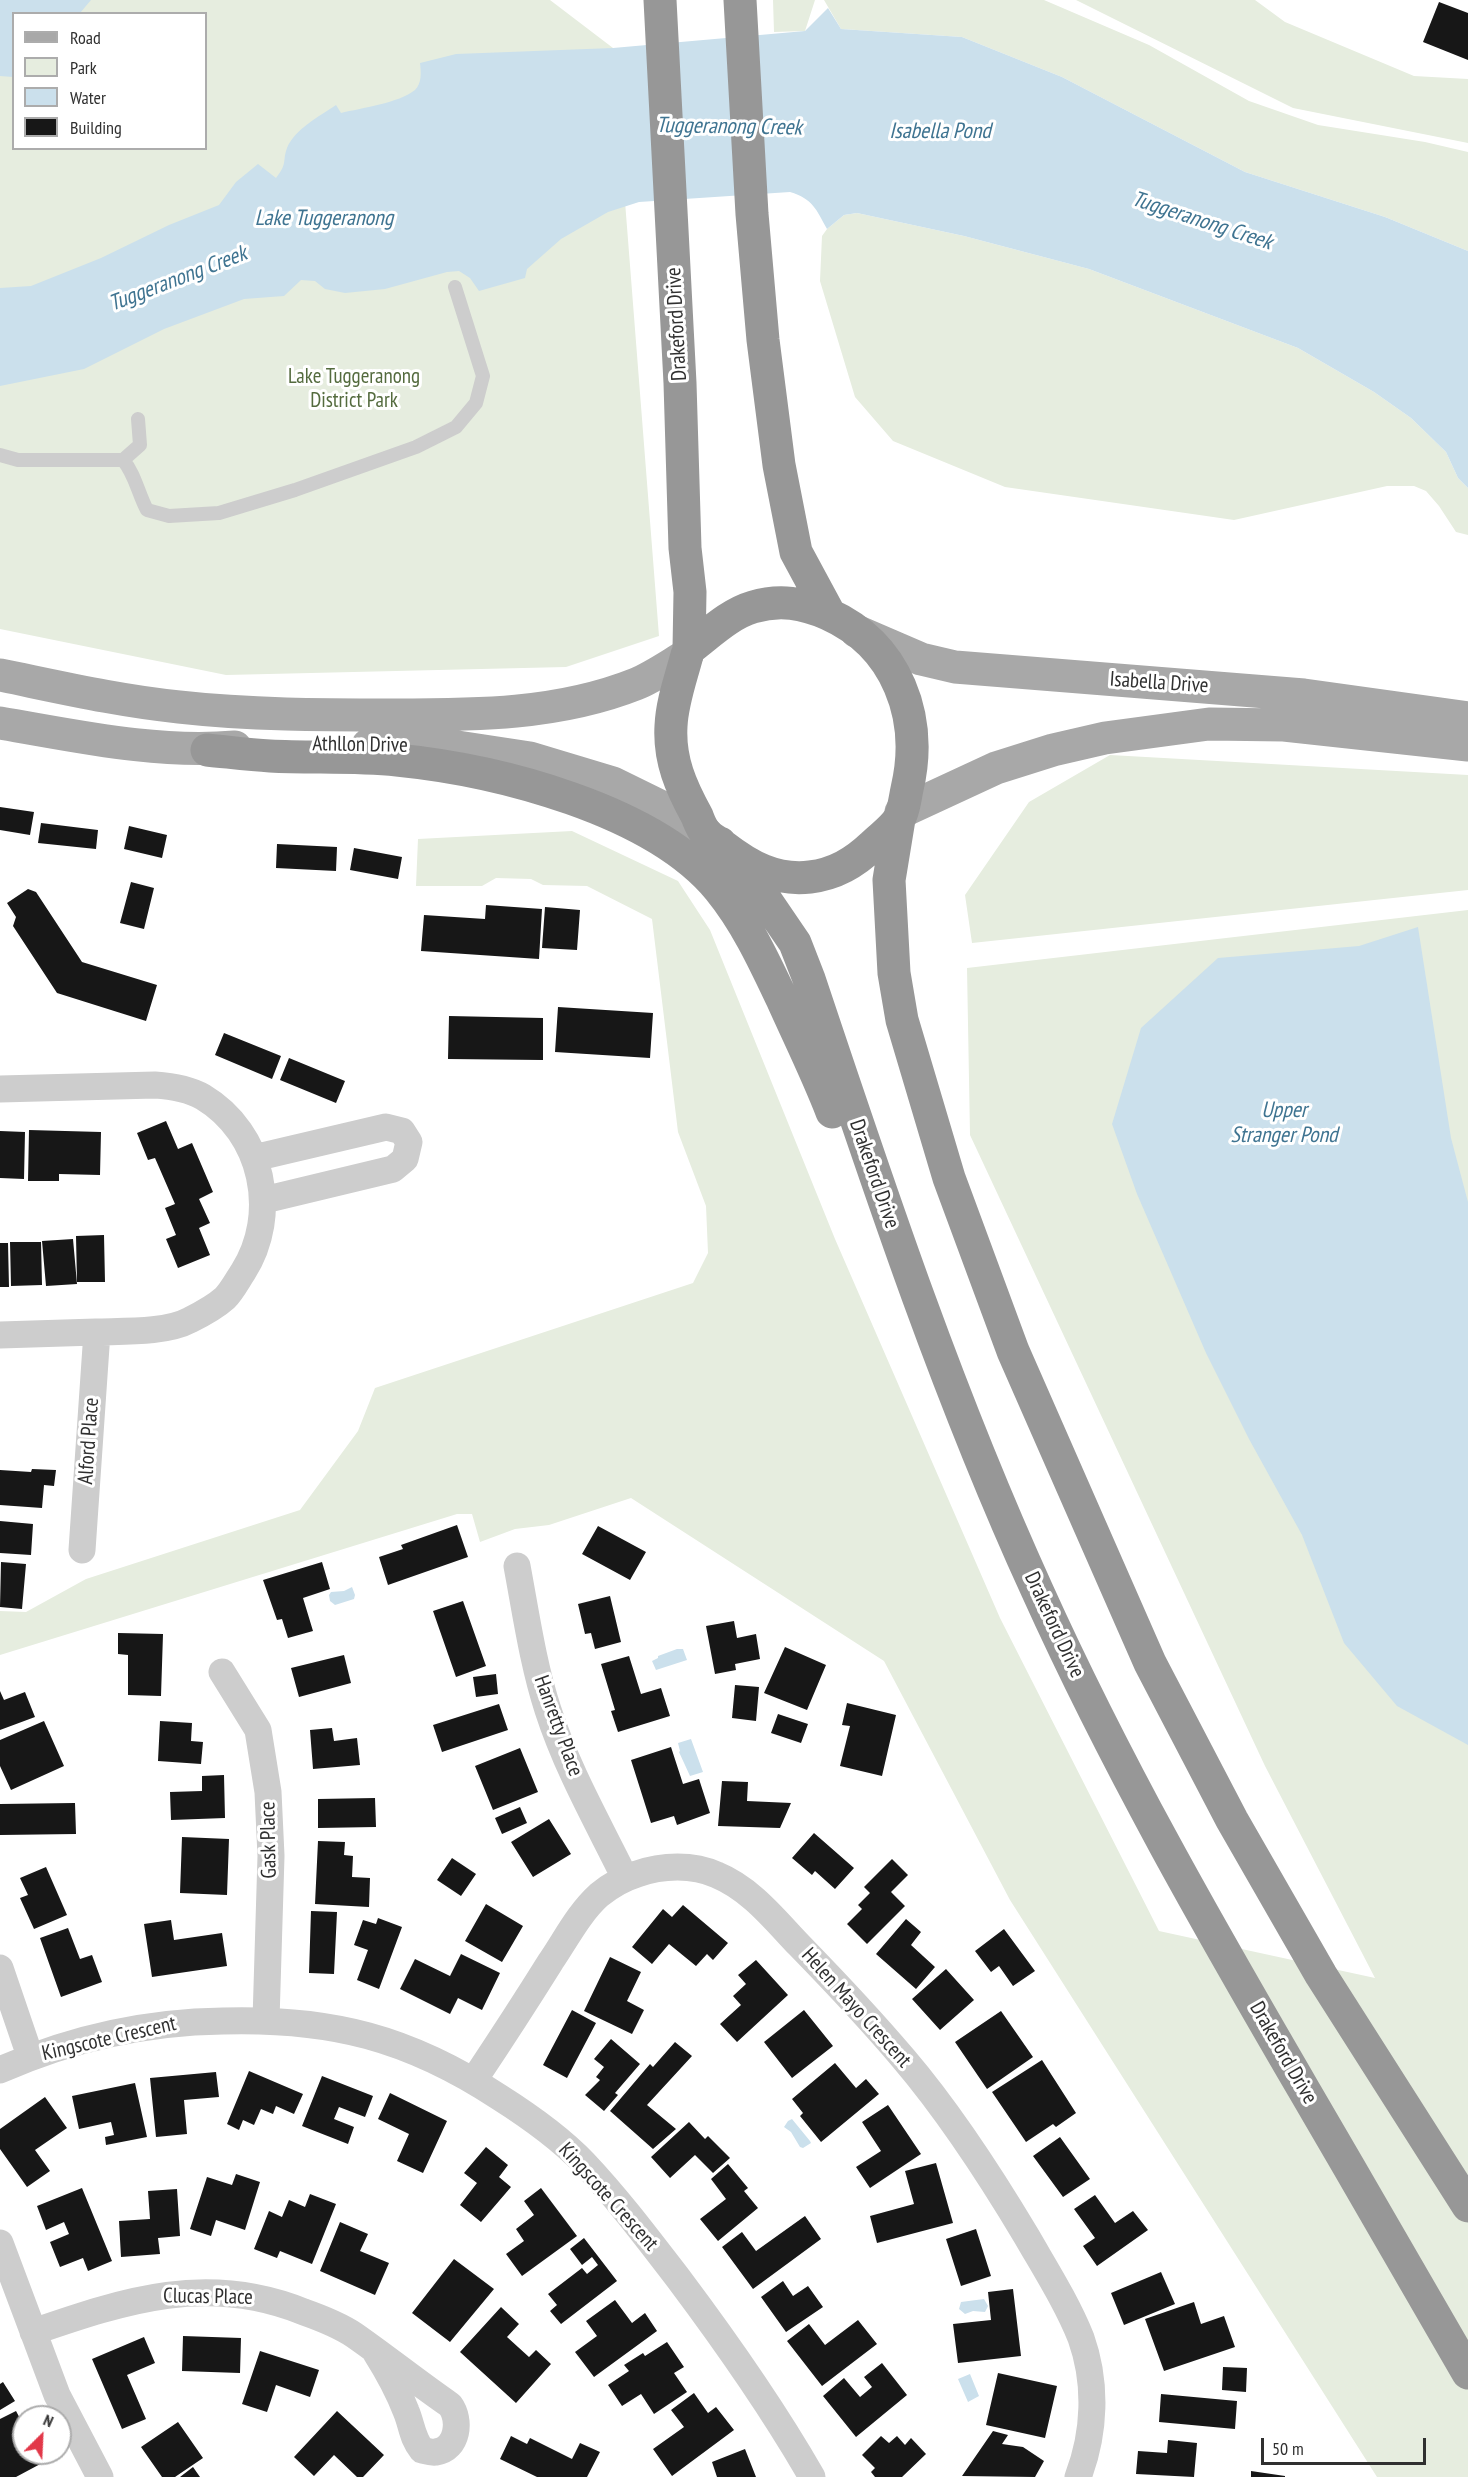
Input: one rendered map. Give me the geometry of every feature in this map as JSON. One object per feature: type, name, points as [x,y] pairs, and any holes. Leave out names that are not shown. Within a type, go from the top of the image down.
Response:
[{"type":"highway","name":"Drakeford Drive","points":[[660,0],[660,36],[672,219],[685,548],[690,592],[688,652],[670,727],[675,773],[683,792],[713,838],[763,896],[795,943],[809,978],[906,1267],[968,1428],[1036,1590],[1192,1897],[1468,2373]]},
{"type":"highway","points":[[740,16],[752,214],[763,340],[790,526],[796,552],[843,623]]},
{"type":"highway","points":[[688,652],[734,615],[764,604],[785,602],[806,604],[843,623],[876,647],[895,677],[909,712],[912,750],[890,879],[894,974],[902,1020],[949,1178],[1013,1351],[1150,1664],[1232,1820],[1321,1975],[1468,2206]]},
{"type":"highway","points":[[207,750],[267,756],[396,760],[460,769],[500,778],[572,800],[632,823],[676,849],[699,867],[718,888],[736,911],[760,952],[818,1076],[879,1229],[906,1267]]},
{"type":"highway","points":[[713,838],[742,861],[760,870],[799,878],[826,875],[843,868],[867,850],[900,816]]},
{"type":"main road","name":"Isabella Drive","points":[[843,623],[921,659],[955,667],[1304,694],[1468,718]]},
{"type":"main road","name":"Athllon Drive","points":[[0,675],[179,707],[274,714],[510,714],[583,701],[637,684],[688,652]]},
{"type":"main road","name":"Athllon Drive","points":[[0,723],[104,740],[207,750],[267,745],[451,746],[530,758],[613,783],[672,812],[713,838]]},
{"type":"main road","name":"Isabella Drive","points":[[900,816],[996,768],[1053,750],[1105,738],[1209,723],[1284,725],[1468,746]]},
{"type":"street","points":[[0,1089],[171,1086],[202,1096],[227,1115],[247,1142],[254,1158],[264,1200],[259,1239],[249,1264],[226,1296],[214,1307],[187,1322],[174,1326],[97,1332],[0,1335]]},
{"type":"street","points":[[254,1158],[386,1127],[402,1131],[409,1142],[405,1158],[393,1169],[264,1200]]},
{"type":"street","name":"Alford Place","points":[[82,1550],[97,1332]]},
{"type":"street","name":"Hanretty Place","points":[[517,1566],[539,1680],[549,1712],[574,1774],[625,1878]]},
{"type":"street","name":"Gask Place","points":[[222,1672],[258,1730],[268,1792],[271,1856],[266,2019]]},
{"type":"street","name":"Helen Mayo Crescent","points":[[474,2080],[578,1919],[599,1895],[625,1878],[651,1870],[673,1867],[704,1870],[719,1875],[746,1891],[835,1982],[903,2058],[935,2098],[995,2184],[1048,2274],[1081,2339],[1091,2376],[1093,2417],[1086,2458],[1078,2477]]},
{"type":"street","points":[[0,1968],[30,2056]]},
{"type":"street","name":"Kingscote Crescent","points":[[0,2070],[30,2056],[69,2044],[148,2026],[187,2021],[266,2019],[348,2030],[401,2044],[474,2080],[531,2117],[582,2161],[627,2212],[709,2319],[763,2395],[813,2477]]},
{"type":"street","points":[[0,2243],[57,2396],[100,2477]]},
{"type":"street","name":"Clucas Place","points":[[33,2332],[104,2308],[156,2295],[235,2294],[285,2304],[331,2322],[376,2353]]},
{"type":"lane","points":[[123,460],[130,469],[138,494],[147,510],[169,516],[219,513],[295,490],[416,447],[456,428],[476,403],[483,376],[454,287]]},
{"type":"lane","points":[[0,455],[18,460],[123,460],[140,445],[138,419]]},
{"type":"green space","name":"Lake Tuggeranong District Park","points":[[0,0],[550,0],[613,48],[659,636],[566,667],[226,675],[0,629]]},
{"type":"green space","points":[[773,0],[815,0],[805,31],[774,32]]},
{"type":"green space","points":[[824,0],[1044,0],[1149,45],[1249,101],[1318,125],[1425,142],[1468,152],[1468,251],[1385,217],[1245,172],[1062,77],[962,37],[841,29]]},
{"type":"green space","points":[[1076,0],[1255,0],[1285,22],[1414,76],[1468,79],[1468,143],[1293,108]]},
{"type":"green space","points":[[857,213],[964,236],[1089,269],[1298,348],[1374,392],[1411,418],[1446,452],[1458,478],[1468,488],[1468,535],[1456,532],[1426,491],[1414,486],[1387,486],[1234,520],[1005,487],[893,441],[855,397],[820,281],[822,236],[844,215]]},
{"type":"green space","points":[[1110,755],[1468,775],[1468,890],[972,943],[965,895],[1029,802]]},
{"type":"green space","points":[[572,831],[678,881],[710,930],[835,1239],[1000,1618],[1159,1931],[1375,1978],[1265,1766],[970,1135],[967,968],[1468,910],[1468,2477],[1377,2477],[1010,1900],[884,1661],[631,1498],[549,1525],[515,1529],[480,1542],[472,1514],[457,1514],[0,1655],[0,1611],[26,1612],[86,1579],[300,1510],[358,1431],[375,1388],[693,1283],[708,1253],[706,1206],[678,1132],[652,919],[587,886],[543,885],[531,879],[496,878],[482,886],[416,886],[418,839]]},
{"type":"water","points":[[0,0],[91,0],[81,12],[12,12],[12,77],[0,76]]},
{"type":"water","name":"Isabella Pond","points":[[828,8],[841,29],[962,37],[1062,77],[1245,172],[1385,217],[1468,251],[1468,488],[1458,478],[1446,452],[1411,418],[1374,392],[1298,348],[1089,269],[964,236],[857,213],[844,215],[827,229],[817,210],[809,202],[790,192],[639,202],[608,212],[561,239],[527,269],[525,278],[479,291],[470,278],[459,271],[447,272],[385,289],[345,293],[325,289],[315,281],[301,280],[284,296],[244,299],[164,329],[84,369],[0,386],[0,288],[31,286],[101,258],[169,225],[219,205],[236,182],[258,164],[276,178],[283,166],[290,141],[308,124],[336,105],[341,113],[390,102],[408,95],[419,84],[420,63],[456,54],[613,48],[805,31]]},
{"type":"water","name":"Upper Stranger Pond","points":[[1418,927],[1451,1138],[1468,1202],[1468,1745],[1397,1706],[1344,1643],[1302,1535],[1249,1439],[1206,1353],[1137,1194],[1112,1124],[1141,1028],[1218,958],[1359,946]]},
{"type":"water","points":[[352,1587],[354,1599],[335,1605],[330,1601],[331,1592],[344,1591]]},
{"type":"water","points":[[683,1649],[687,1660],[656,1670],[652,1661],[658,1656]]},
{"type":"water","points":[[691,1739],[703,1772],[690,1776],[679,1752],[678,1743]]},
{"type":"water","points":[[792,2119],[811,2143],[803,2148],[791,2132],[784,2127]]},
{"type":"water","points":[[984,2299],[988,2306],[985,2312],[973,2311],[965,2314],[959,2309],[961,2302]]},
{"type":"water","points":[[970,2374],[979,2396],[968,2402],[958,2379]]},
{"type":"building","points":[[1439,2],[1468,13],[1468,60],[1423,42]]},
{"type":"building","points":[[0,807],[34,812],[30,835],[0,830]]},
{"type":"building","points":[[41,823],[98,830],[96,849],[38,843]]},
{"type":"building","points":[[129,826],[167,835],[162,858],[124,849]]},
{"type":"building","points":[[277,844],[337,847],[336,871],[276,868]]},
{"type":"building","points":[[354,848],[402,857],[398,879],[350,870]]},
{"type":"building","points":[[131,882],[154,888],[144,929],[120,923]]},
{"type":"building","points":[[28,889],[36,892],[82,962],[157,985],[146,1021],[57,993],[13,926],[16,917],[7,903]]},
{"type":"building","points":[[486,905],[542,909],[539,959],[421,951],[424,915],[485,919]]},
{"type":"building","points":[[545,907],[580,910],[577,950],[542,948]]},
{"type":"building","points":[[558,1007],[653,1013],[650,1058],[555,1052]]},
{"type":"building","points":[[449,1016],[543,1018],[543,1060],[448,1059]]},
{"type":"building","points":[[224,1033],[281,1056],[272,1079],[215,1055]]},
{"type":"building","points":[[289,1058],[345,1081],[336,1103],[280,1080]]},
{"type":"building","points":[[166,1121],[178,1149],[192,1143],[213,1192],[199,1199],[210,1223],[199,1228],[210,1255],[178,1268],[166,1239],[176,1235],[165,1208],[175,1204],[155,1158],[148,1160],[137,1133]]},
{"type":"building","points":[[29,1130],[101,1132],[100,1175],[59,1174],[59,1181],[28,1181]]},
{"type":"building","points":[[0,1131],[25,1132],[24,1179],[0,1178]]},
{"type":"building","points":[[104,1235],[105,1282],[77,1282],[76,1236]]},
{"type":"building","points":[[73,1239],[77,1284],[46,1286],[42,1241]]},
{"type":"building","points":[[10,1242],[41,1242],[42,1285],[11,1286]]},
{"type":"building","points":[[0,1243],[8,1243],[9,1287],[0,1287]]},
{"type":"building","points":[[32,1469],[56,1470],[54,1486],[44,1485],[42,1508],[0,1505],[0,1470],[31,1472]]},
{"type":"building","points":[[0,1521],[33,1524],[31,1555],[0,1553]]},
{"type":"building","points":[[457,1525],[468,1557],[388,1585],[379,1557],[403,1549],[401,1545]]},
{"type":"building","points":[[598,1526],[646,1552],[630,1580],[582,1554]]},
{"type":"building","points":[[1,1562],[26,1564],[22,1609],[0,1607]]},
{"type":"building","points":[[322,1562],[330,1589],[303,1598],[313,1631],[288,1638],[282,1619],[277,1620],[263,1580]]},
{"type":"building","points":[[610,1596],[621,1642],[595,1649],[591,1633],[585,1634],[578,1604]]},
{"type":"building","points":[[463,1601],[486,1666],[456,1677],[433,1611]]},
{"type":"building","points":[[734,1621],[737,1638],[756,1634],[760,1659],[735,1664],[736,1670],[715,1674],[706,1626]]},
{"type":"building","points":[[118,1633],[163,1634],[161,1696],[128,1695],[128,1655],[118,1654]]},
{"type":"building","points":[[785,1647],[826,1665],[807,1710],[764,1693]]},
{"type":"building","points":[[344,1655],[351,1683],[299,1697],[291,1668]]},
{"type":"building","points":[[629,1656],[641,1694],[661,1688],[670,1716],[618,1732],[611,1711],[615,1710],[601,1664]]},
{"type":"building","points":[[496,1674],[498,1694],[476,1697],[473,1677]]},
{"type":"building","points":[[735,1685],[759,1687],[756,1721],[732,1718]]},
{"type":"building","points":[[0,1691],[4,1700],[25,1692],[35,1717],[0,1730]]},
{"type":"building","points":[[847,1703],[896,1715],[882,1776],[840,1766],[850,1726],[842,1725]]},
{"type":"building","points":[[499,1704],[508,1730],[442,1752],[433,1725]]},
{"type":"building","points":[[778,1714],[808,1724],[801,1743],[771,1733]]},
{"type":"building","points":[[44,1721],[64,1766],[11,1790],[0,1766],[0,1740]]},
{"type":"building","points":[[160,1721],[192,1723],[191,1741],[203,1742],[201,1764],[158,1761]]},
{"type":"building","points":[[332,1728],[334,1741],[357,1738],[360,1765],[313,1769],[310,1730]]},
{"type":"building","points":[[671,1747],[683,1784],[699,1779],[710,1813],[677,1825],[674,1816],[651,1823],[631,1760]]},
{"type":"building","points":[[520,1748],[538,1792],[493,1810],[475,1766]]},
{"type":"building","points":[[224,1775],[225,1818],[171,1820],[170,1792],[202,1791],[202,1776]]},
{"type":"building","points":[[722,1781],[748,1782],[747,1801],[791,1803],[780,1828],[718,1826]]},
{"type":"building","points":[[375,1798],[376,1827],[318,1828],[318,1799]]},
{"type":"building","points":[[75,1803],[76,1834],[0,1835],[0,1804]]},
{"type":"building","points":[[520,1807],[527,1823],[502,1834],[495,1818]]},
{"type":"building","points":[[549,1819],[571,1854],[533,1877],[511,1842]]},
{"type":"building","points":[[814,1833],[854,1868],[835,1889],[815,1871],[812,1875],[792,1858]]},
{"type":"building","points":[[182,1837],[229,1839],[227,1895],[180,1893]]},
{"type":"building","points":[[318,1841],[345,1842],[344,1855],[353,1856],[352,1877],[370,1878],[369,1907],[315,1904]]},
{"type":"building","points":[[452,1858],[476,1874],[461,1896],[437,1880]]},
{"type":"building","points":[[892,1859],[908,1875],[891,1892],[905,1906],[867,1944],[847,1924],[862,1909],[858,1905],[870,1893],[864,1887]]},
{"type":"building","points":[[46,1867],[67,1915],[34,1929],[20,1898],[28,1895],[20,1878]]},
{"type":"building","points":[[486,1904],[523,1926],[502,1962],[465,1941]]},
{"type":"building","points":[[683,1905],[728,1943],[713,1960],[707,1954],[696,1966],[669,1944],[652,1964],[632,1947],[663,1909],[672,1917]]},
{"type":"building","points":[[311,1911],[337,1912],[334,1974],[309,1973]]},
{"type":"building","points":[[378,1918],[402,1927],[379,1989],[357,1980],[368,1950],[354,1945],[363,1920],[376,1924]]},
{"type":"building","points":[[906,1919],[921,1932],[911,1945],[935,1967],[916,1989],[876,1954]]},
{"type":"building","points":[[171,1920],[174,1940],[222,1933],[227,1966],[152,1977],[144,1924]]},
{"type":"building","points":[[68,1928],[80,1959],[92,1955],[102,1982],[61,1997],[40,1938]]},
{"type":"building","points":[[1004,1929],[1035,1971],[1013,1986],[999,1966],[991,1972],[975,1951]]},
{"type":"building","points":[[461,1954],[500,1973],[482,2010],[458,1998],[450,2014],[400,1989],[415,1959],[450,1976]]},
{"type":"building","points":[[610,1957],[641,1972],[627,2001],[644,2010],[632,2034],[584,2011]]},
{"type":"building","points":[[756,1960],[788,1995],[737,2042],[720,2024],[741,2005],[733,1996],[746,1984],[738,1975]]},
{"type":"building","points":[[946,1969],[974,2000],[940,2030],[912,1999]]},
{"type":"building","points":[[572,2010],[596,2023],[567,2078],[543,2065]]},
{"type":"building","points":[[804,2010],[833,2046],[792,2078],[764,2042]]},
{"type":"building","points":[[1001,2011],[1033,2057],[987,2089],[955,2042]]},
{"type":"building","points":[[611,2039],[640,2064],[615,2093],[618,2095],[604,2111],[585,2095],[600,2080],[596,2077],[604,2067],[594,2059]]},
{"type":"building","points":[[675,2042],[692,2056],[647,2105],[676,2129],[653,2149],[610,2111],[650,2064],[653,2067]]},
{"type":"building","points":[[1042,2060],[1076,2113],[1056,2127],[1053,2124],[1026,2142],[992,2092]]},
{"type":"building","points":[[835,2063],[856,2088],[866,2079],[879,2094],[821,2142],[800,2116],[803,2113],[792,2099]]},
{"type":"building","points":[[249,2071],[303,2094],[294,2114],[276,2106],[273,2114],[261,2109],[254,2125],[243,2120],[239,2130],[227,2124]]},
{"type":"building","points":[[216,2072],[219,2097],[184,2100],[187,2134],[156,2137],[150,2078]]},
{"type":"building","points":[[322,2076],[373,2096],[365,2117],[339,2107],[334,2119],[354,2127],[348,2144],[302,2126]]},
{"type":"building","points":[[135,2083],[147,2137],[106,2145],[105,2137],[114,2135],[111,2122],[79,2129],[72,2096]]},
{"type":"building","points":[[390,2093],[447,2121],[423,2173],[397,2161],[409,2134],[378,2119]]},
{"type":"building","points":[[45,2097],[67,2128],[35,2150],[50,2171],[27,2187],[0,2149],[0,2129]]},
{"type":"building","points":[[888,2105],[921,2154],[870,2188],[856,2167],[881,2151],[862,2122]]},
{"type":"building","points":[[689,2122],[705,2139],[708,2136],[730,2158],[713,2173],[695,2155],[670,2178],[651,2157]]},
{"type":"building","points":[[1060,2137],[1090,2179],[1063,2197],[1033,2156]]},
{"type":"building","points":[[486,2147],[508,2165],[499,2177],[511,2187],[481,2222],[460,2205],[477,2183],[464,2173]]},
{"type":"building","points":[[936,2163],[953,2223],[877,2243],[870,2216],[914,2204],[905,2171]]},
{"type":"building","points":[[728,2164],[748,2188],[744,2191],[758,2208],[718,2241],[700,2219],[726,2199],[711,2179]]},
{"type":"building","points":[[236,2174],[260,2182],[245,2230],[216,2220],[211,2236],[190,2229],[207,2177],[232,2185]]},
{"type":"building","points":[[82,2188],[112,2261],[88,2271],[83,2258],[60,2267],[50,2242],[69,2234],[64,2222],[46,2230],[37,2206]]},
{"type":"building","points":[[541,2188],[577,2236],[522,2276],[506,2254],[524,2241],[516,2229],[534,2215],[524,2201]]},
{"type":"building","points":[[177,2189],[180,2236],[158,2238],[160,2254],[121,2257],[119,2221],[150,2219],[148,2191]]},
{"type":"building","points":[[310,2194],[336,2204],[312,2264],[280,2251],[277,2258],[254,2249],[269,2211],[282,2217],[289,2200],[305,2207]]},
{"type":"building","points":[[1095,2195],[1115,2223],[1133,2211],[1148,2230],[1097,2266],[1083,2246],[1095,2238],[1074,2209]]},
{"type":"building","points":[[805,2216],[821,2239],[753,2289],[722,2247],[742,2232],[756,2251]]},
{"type":"building","points":[[340,2222],[368,2234],[360,2251],[389,2263],[375,2295],[320,2271]]},
{"type":"building","points":[[976,2229],[991,2276],[961,2286],[946,2239]]},
{"type":"building","points":[[584,2238],[617,2281],[561,2324],[550,2311],[557,2305],[548,2294],[582,2268],[587,2274],[598,2265],[592,2257],[582,2265],[570,2249]]},
{"type":"building","points":[[454,2259],[494,2289],[450,2342],[412,2313]]},
{"type":"building","points":[[1161,2272],[1175,2304],[1124,2325],[1111,2293]]},
{"type":"building","points":[[783,2281],[793,2296],[808,2286],[823,2307],[786,2332],[761,2297]]},
{"type":"building","points":[[1013,2289],[1021,2356],[958,2363],[953,2324],[991,2320],[988,2292]]},
{"type":"building","points":[[615,2300],[632,2323],[645,2313],[657,2331],[594,2377],[575,2352],[597,2336],[586,2321]]},
{"type":"building","points":[[1194,2302],[1201,2324],[1224,2316],[1235,2347],[1164,2371],[1145,2319]]},
{"type":"building","points":[[501,2307],[519,2324],[507,2337],[529,2357],[536,2350],[551,2364],[516,2403],[460,2352]]},
{"type":"building","points":[[858,2320],[877,2344],[822,2386],[787,2341],[809,2324],[825,2345]]},
{"type":"building","points":[[183,2336],[241,2338],[240,2373],[182,2371]]},
{"type":"building","points":[[144,2337],[155,2363],[127,2375],[146,2419],[122,2429],[92,2359]]},
{"type":"building","points":[[667,2342],[684,2367],[674,2373],[687,2392],[654,2414],[641,2394],[622,2406],[608,2385],[629,2371],[624,2365],[643,2353],[645,2356]]},
{"type":"building","points":[[260,2351],[319,2370],[310,2397],[276,2385],[267,2412],[242,2404]]},
{"type":"building","points":[[882,2363],[907,2395],[856,2437],[823,2396],[844,2378],[860,2397],[872,2387],[864,2377]]},
{"type":"building","points":[[1223,2367],[1247,2368],[1246,2392],[1222,2390]]},
{"type":"building","points":[[998,2373],[1057,2386],[1045,2438],[986,2425]]},
{"type":"building","points":[[3,2382],[15,2401],[0,2410],[0,2384]]},
{"type":"building","points":[[694,2393],[708,2413],[716,2407],[734,2430],[672,2476],[653,2449],[684,2427],[671,2410]]},
{"type":"building","points":[[1161,2394],[1237,2401],[1235,2429],[1159,2422]]},
{"type":"building","points":[[337,2411],[384,2455],[363,2477],[357,2477],[334,2455],[314,2476],[294,2457]]},
{"type":"building","points":[[12,2413],[12,2465],[38,2465],[16,2477],[0,2477],[0,2419]]},
{"type":"building","points":[[178,2422],[203,2458],[175,2477],[162,2477],[141,2447]]},
{"type":"building","points":[[993,2431],[1008,2435],[1002,2444],[1023,2447],[1044,2461],[1035,2477],[962,2476]]},
{"type":"building","points":[[511,2436],[527,2444],[530,2438],[572,2459],[580,2443],[600,2452],[587,2477],[537,2477],[500,2459]]},
{"type":"building","points":[[881,2436],[889,2443],[897,2436],[905,2445],[911,2438],[926,2454],[902,2477],[875,2477],[871,2472],[875,2468],[862,2455]]},
{"type":"building","points":[[1168,2440],[1197,2443],[1194,2477],[1136,2474],[1138,2451],[1167,2453]]},
{"type":"building","points":[[745,2449],[756,2477],[717,2477],[712,2462]]},
{"type":"building","points":[[193,2467],[200,2477],[180,2477]]},
{"type":"building","points":[[1251,2471],[1285,2476],[1285,2477],[1251,2477]]},
{"type":"water label","name":"Tuggeranong Creek","points":[[729,127]]},
{"type":"water label","name":"Lake Tuggeranong","points":[[324,219]]},
{"type":"water label","name":"Tuggeranong Creek","points":[[1202,221]]},
{"type":"water label","name":"Tuggeranong Creek","points":[[178,279]]}]
